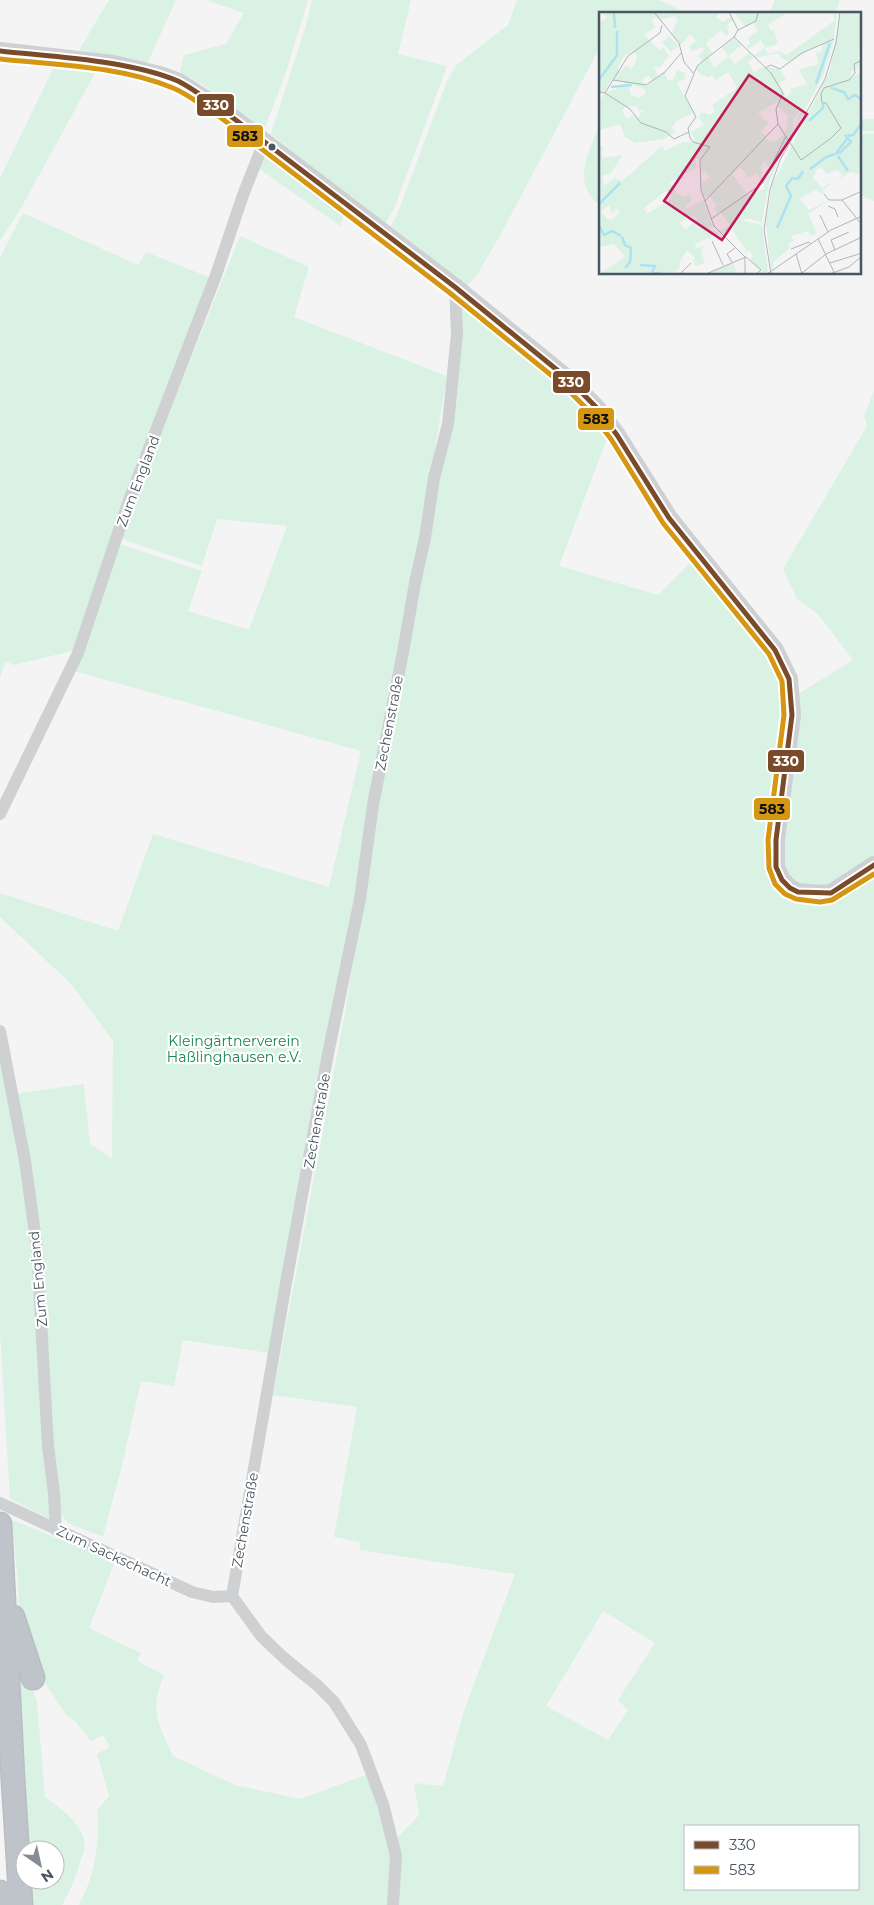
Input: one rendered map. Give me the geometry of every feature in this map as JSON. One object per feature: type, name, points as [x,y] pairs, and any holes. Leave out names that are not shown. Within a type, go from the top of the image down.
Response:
[{"type":"highway","points":[[0,1524],[21,1905]]},
{"type":"highway","points":[[3,1575],[18,1636],[33,1678]]},
{"type":"highway","points":[[0,1892],[1,1905]]},
{"type":"main road","points":[[0,51],[113,64],[160,75],[179,82],[220,108],[455,287],[567,378],[596,407],[617,435],[670,518],[774,650],[789,679],[792,715],[776,840],[776,867],[782,880],[790,888],[798,892],[831,893],[874,865]]},
{"type":"street","name":"Zum England","points":[[0,814],[78,653],[128,503],[216,275],[242,195],[264,142]]},
{"type":"street","name":"Zechenstraße","points":[[232,1596],[328,1054],[360,899],[373,805],[404,647],[414,583],[425,538],[434,478],[448,424],[457,333],[455,287]]},
{"type":"street","name":"Zum England","points":[[0,1031],[7,1059],[25,1161],[37,1248],[48,1446],[54,1493],[56,1530]]},
{"type":"street","name":"Zum Sackschacht","points":[[0,1503],[192,1592],[213,1597],[232,1596]]},
{"type":"street","points":[[232,1596],[261,1636],[334,1702],[361,1745],[383,1804],[396,1856],[393,1905]]},
{"type":"green space","points":[[109,0],[176,0],[147,64],[79,50]]},
{"type":"green space","points":[[206,0],[308,0],[286,72],[264,130],[206,87],[180,72],[184,55],[226,44],[244,13]]},
{"type":"green space","points":[[312,0],[411,0],[398,54],[447,66],[395,206],[386,223],[344,194],[271,134],[306,25]]},
{"type":"green space","points":[[517,0],[659,0],[685,12],[599,12],[599,49],[503,230],[477,275],[464,289],[389,229],[397,215],[447,81],[456,65],[508,25]]},
{"type":"green space","points":[[775,0],[840,0],[836,12],[770,12]]},
{"type":"green space","points":[[53,69],[95,73],[20,210],[0,241],[0,178]]},
{"type":"green space","points":[[862,118],[874,119],[874,131],[862,131]]},
{"type":"green space","points":[[599,127],[599,204],[591,197],[584,178],[587,157]]},
{"type":"green space","points":[[862,134],[874,134],[874,201],[862,196]]},
{"type":"green space","points":[[267,155],[336,206],[344,216],[340,226],[258,168],[259,162]]},
{"type":"green space","points":[[23,213],[138,265],[146,252],[211,278],[76,650],[14,665],[5,661],[0,679],[0,258]]},
{"type":"green space","name":"Kleingärtnerverein Haßlinghausen e.V.","points":[[240,236],[309,267],[294,317],[447,376],[435,449],[449,446],[461,300],[554,374],[609,433],[559,566],[658,595],[694,559],[746,619],[786,681],[788,716],[773,839],[797,895],[874,871],[874,1905],[396,1905],[397,1838],[419,1815],[414,1783],[443,1786],[464,1711],[515,1574],[360,1550],[360,1542],[334,1537],[357,1407],[273,1395],[345,1013],[364,896],[269,1353],[183,1340],[174,1386],[141,1381],[103,1537],[68,1523],[61,1514],[50,1519],[10,1499],[0,1333],[0,1049],[13,1094],[84,1084],[90,1144],[112,1158],[113,1041],[71,984],[0,917],[0,893],[118,931],[153,834],[329,887],[361,751],[74,671],[117,543],[202,571],[188,611],[249,630],[287,526],[217,519],[202,566],[119,538]],"holes":[[[603,1611],[655,1643],[618,1700],[628,1710],[608,1740],[546,1706]]]},
{"type":"green space","points":[[874,391],[874,861],[820,892],[785,879],[779,839],[795,696],[853,660],[818,614],[797,599],[783,569],[867,426],[864,416]]},
{"type":"green space","points":[[12,1520],[115,1561],[89,1628],[141,1653],[137,1661],[164,1675],[157,1698],[157,1717],[173,1756],[235,1785],[300,1799],[368,1774],[393,1855],[390,1905],[79,1905],[93,1870],[98,1835],[97,1810],[109,1796],[97,1754],[110,1747],[103,1735],[91,1741],[75,1721],[67,1716],[36,1669],[19,1613]]},
{"type":"green space","points":[[18,1650],[37,1701],[45,1797],[72,1820],[83,1835],[85,1843],[75,1879],[62,1905],[32,1905],[31,1890],[65,1890],[65,1840],[28,1840]]},
{"type":"transit line","name":"330","points":[[0,51],[137,68],[178,81],[194,90],[455,287],[567,378],[596,407],[617,435],[669,518],[775,650],[789,679],[792,715],[776,840],[776,867],[782,880],[790,888],[798,892],[831,893],[874,865]]},
{"type":"transit line","name":"583","points":[[0,59],[66,65],[132,75],[184,93],[216,114],[450,293],[562,384],[590,412],[611,439],[663,523],[769,654],[782,681],[784,715],[768,840],[769,868],[775,884],[785,894],[796,899],[820,902],[832,900],[874,874]]}]
